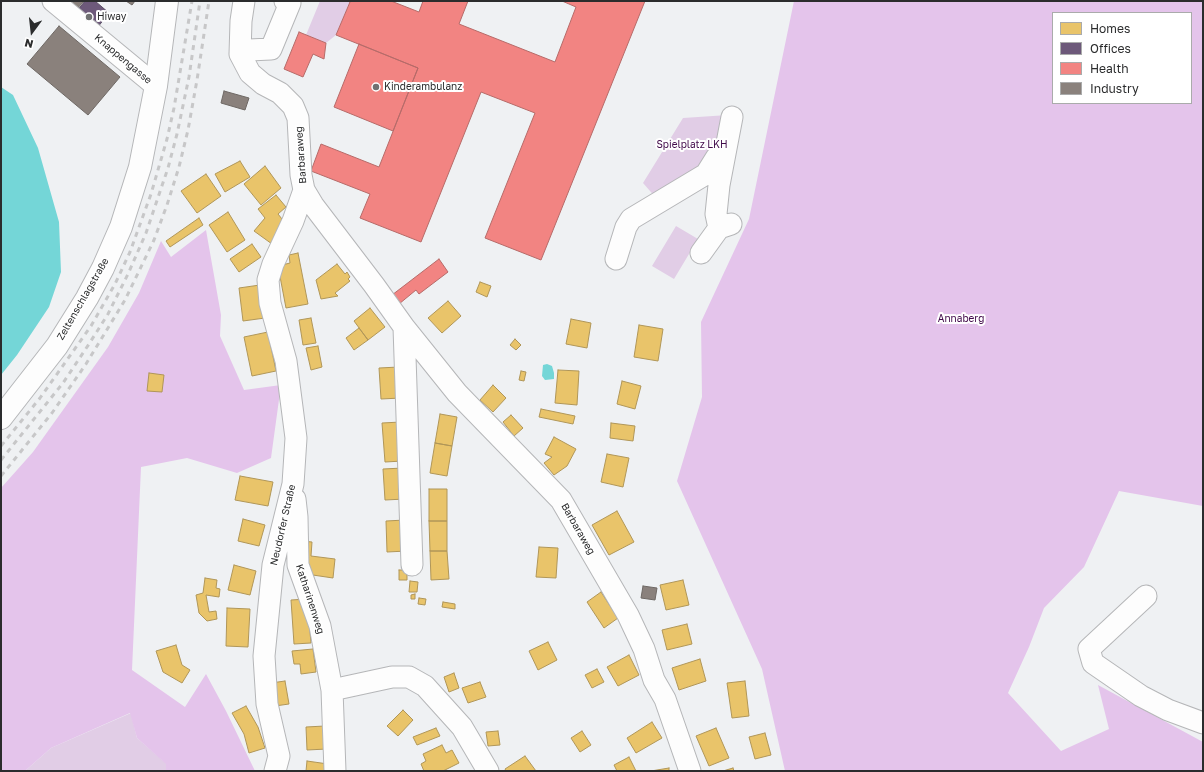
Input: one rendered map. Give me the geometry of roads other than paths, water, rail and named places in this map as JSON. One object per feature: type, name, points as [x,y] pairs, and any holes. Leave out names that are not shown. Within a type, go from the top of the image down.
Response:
[{"type":"main road","name":"Zeltenschlagstraße","points":[[1,418],[57,346],[87,298],[103,268],[121,227],[140,167],[156,86],[167,1]]},
{"type":"street","name":"Knappengasse","points":[[53,1],[156,86]]},
{"type":"street","name":"Barbaraweg","points":[[244,1],[241,21],[240,54],[250,73],[263,84],[280,93],[293,106],[296,112],[298,118],[301,175],[304,190],[404,326],[457,393],[561,500],[628,615],[644,648],[654,680],[665,699],[690,771]]},
{"type":"street","points":[[240,54],[250,50],[271,49],[290,3],[284,1]]},
{"type":"street","points":[[701,253],[725,226],[716,214],[724,152],[732,118]]},
{"type":"street","points":[[616,260],[626,227],[631,219],[706,174],[716,158],[724,152]]},
{"type":"street","name":"Neudorfer Straße","points":[[275,771],[279,756],[267,704],[264,656],[273,565],[293,484],[296,438],[286,361],[270,303],[268,280],[273,264],[293,221],[304,190]]},
{"type":"street","points":[[404,326],[412,565]]},
{"type":"street","name":"Katharinenweg","points":[[293,484],[297,517],[298,565],[320,626],[332,690],[335,771]]},
{"type":"street","points":[[1146,596],[1089,649],[1093,663],[1119,682],[1148,700],[1168,710],[1203,723]]},
{"type":"street","points":[[332,690],[392,677],[409,678],[425,686],[462,727],[488,771]]},
{"type":"water","points":[[1,87],[13,95],[38,148],[59,222],[61,272],[49,307],[17,355],[1,375]]},
{"type":"water","points":[[547,364],[552,366],[554,379],[545,380],[542,376],[543,365]]},
{"type":"railway","points":[[1,446],[40,398],[91,326],[115,284],[130,252],[151,194],[167,139],[174,108],[192,1]]},
{"type":"railway","points":[[1,460],[63,383],[89,344],[108,314],[146,233],[168,168],[177,134],[189,77],[200,1]]},
{"type":"railway","points":[[1,476],[52,413],[86,364],[125,300],[154,240],[179,167],[188,130],[209,1]]},
{"type":"place","name":"Hiway","points":[[89,17]]},
{"type":"place","name":"Kinderambulanz","points":[[376,87]]},
{"type":"park label","name":"Spielplatz LKH","points":[[692,145]]},
{"type":"park label","name":"Annaberg","points":[[961,319]]}]
